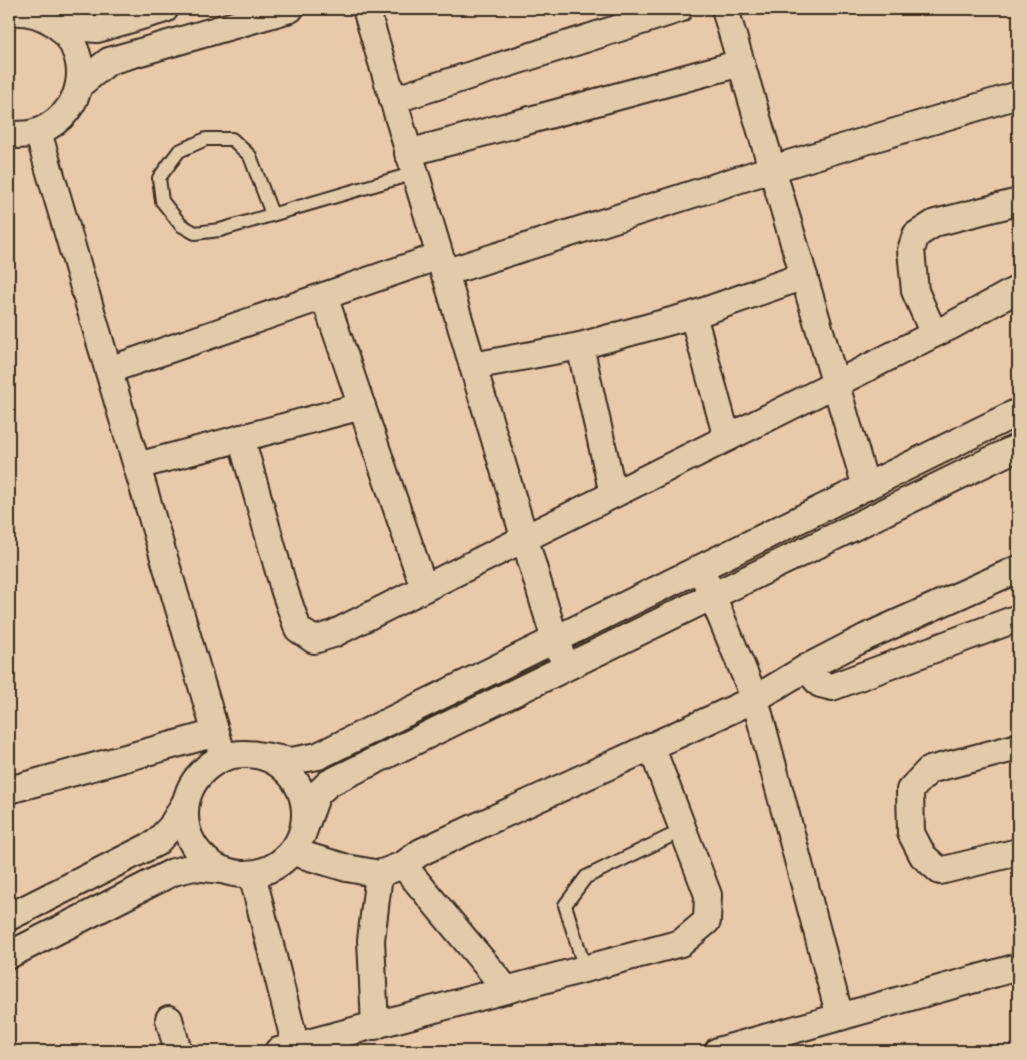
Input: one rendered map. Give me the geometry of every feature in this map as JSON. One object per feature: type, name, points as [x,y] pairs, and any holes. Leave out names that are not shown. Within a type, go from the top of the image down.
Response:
[{"type":"street","points":[[9,12],[21,11],[97,29],[165,9]]},
{"type":"street","points":[[79,85],[109,61],[290,9]]},
{"type":"street","points":[[366,9],[555,640],[566,667]]},
{"type":"street","points":[[393,100],[679,9]]},
{"type":"street","points":[[725,9],[866,487]]},
{"type":"street","points":[[9,134],[17,136],[38,132],[57,121],[71,105],[79,85],[80,64],[73,43],[45,17]]},
{"type":"street","points":[[411,163],[741,64]]},
{"type":"street","points":[[109,370],[324,296],[772,169],[1018,95]]},
{"type":"street","points":[[9,917],[156,843],[171,828],[185,803],[192,784],[220,745],[38,132]]},
{"type":"street","points":[[934,334],[915,290],[911,250],[916,235],[935,223],[1018,202]]},
{"type":"street","points":[[472,366],[580,346],[692,315],[804,276]]},
{"type":"street","points":[[241,438],[284,589],[298,629],[314,640],[334,634],[524,537],[836,384],[949,327],[1018,289]]},
{"type":"street","points":[[324,296],[424,588]]},
{"type":"street","points":[[692,315],[727,438]]},
{"type":"street","points":[[580,346],[613,494]]},
{"type":"street","points":[[137,466],[362,406]]},
{"type":"street","points":[[9,790],[220,745],[244,753],[291,761],[318,756],[1018,412]]},
{"type":"street","points":[[9,955],[173,872],[194,867],[223,870],[242,875],[262,873],[279,865],[298,843],[316,794],[329,783],[1018,447]]},
{"type":"street","points":[[700,568],[754,699],[840,1017]]},
{"type":"street","points":[[298,843],[347,868],[391,869],[421,852],[754,699],[806,668],[866,636],[1018,569]]},
{"type":"street","points":[[806,668],[820,684],[832,686],[1018,618]]},
{"type":"street","points":[[252,874],[291,1050],[682,943],[707,921],[708,895],[651,746]]},
{"type":"street","points":[[1018,747],[929,770],[910,790],[911,833],[923,856],[940,871],[1018,852]]},
{"type":"street","points":[[264,756],[282,765],[295,779],[304,797],[298,843]]},
{"type":"street","points":[[185,803],[185,824],[192,844],[205,860],[223,870]]},
{"type":"street","points":[[391,869],[507,990]]},
{"type":"street","points":[[375,1026],[371,940],[391,869]]},
{"type":"street","points":[[718,1051],[1018,967]]},
{"type":"street","points":[[169,1019],[178,1051]]},
{"type":"lane","points":[[272,214],[250,156],[232,139],[206,138],[179,151],[159,178],[162,201],[181,225],[195,233],[220,230],[272,214],[411,163]]},
{"type":"lane","points":[[585,969],[565,905],[586,877],[683,830]]}]
